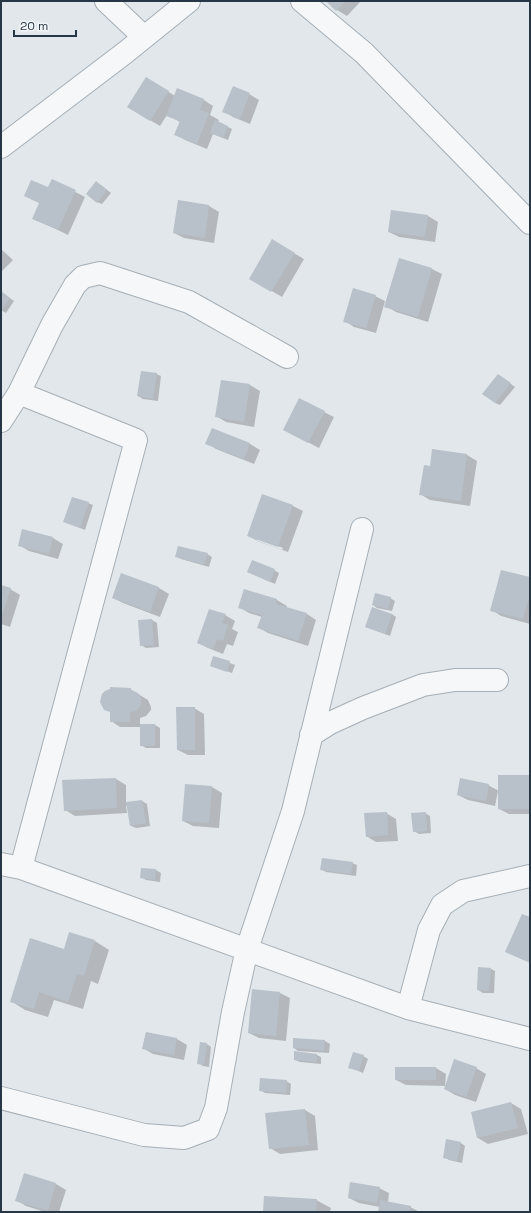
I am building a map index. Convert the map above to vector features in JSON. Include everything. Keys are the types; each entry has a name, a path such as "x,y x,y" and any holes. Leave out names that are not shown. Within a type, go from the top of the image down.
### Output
{"street":[{"path":"106,1 144,37"},
{"path":"1,147 126,52 189,1"},
{"path":"302,1 364,53 530,223"},
{"path":"1,419 18,393 52,325 75,285 83,277 100,273 189,302 287,357"},
{"path":"18,393 136,440 11,866 247,949 408,1008 530,1039"},
{"path":"1,1098 144,1135 184,1138 208,1129 216,1108 233,1012 247,949 293,811 362,529"},
{"path":"311,735 330,723 363,708 423,685 455,680 497,680"},
{"path":"408,1008 429,930 442,906 463,891 530,876"}],"building":[{"path":"326,1 346,1 336,11"},
{"path":"146,77 169,91 150,121 127,107"},
{"path":"233,86 250,93 240,119 222,112"},
{"path":"177,88 204,99 200,110 209,113 197,144 174,135 180,121 166,116"},
{"path":"215,120 228,126 223,138 210,133"},
{"path":"52,179 76,190 58,230 32,219 39,203 24,196 31,180 48,187"},
{"path":"96,181 107,190 97,203 86,194"},
{"path":"178,200 209,205 205,238 173,233"},
{"path":"391,210 428,215 425,237 388,232"},
{"path":"272,239 295,253 271,292 249,279"},
{"path":"399,258 432,268 418,317 384,307"},
{"path":"353,288 376,295 366,328 343,322"},
{"path":"1,291 10,298 1,311"},
{"path":"141,371 157,373 153,399 137,396"},
{"path":"498,374 511,383 495,403 482,394"},
{"path":"221,380 250,384 244,422 215,417"},
{"path":"299,398 325,411 308,443 283,430"},
{"path":"212,428 250,443 244,459 205,444"},
{"path":"432,449 467,454 461,501 419,495 424,465 430,466"},
{"path":"262,494 293,505 278,547 247,536"},
{"path":"72,497 89,502 80,528 63,522"},
{"path":"22,529 53,537 49,554 18,546"},
{"path":"178,546 208,553 204,565 175,557"},
{"path":"252,560 275,569 270,582 247,572"},
{"path":"501,570 530,577 530,594 523,619 490,611"},
{"path":"121,573 159,587 150,612 112,598"},
{"path":"1,585 11,588 1,618"},
{"path":"244,589 277,599 276,604 307,613 298,641 257,628 262,615 238,608"},
{"path":"375,593 391,597 388,609 372,605"},
{"path":"372,607 392,614 385,634 365,627"},
{"path":"209,609 226,614 222,623 228,625 223,641 217,639 213,649 197,643"},
{"path":"152,619 154,645 140,646 138,620"},
{"path":"213,656 230,661 227,672 210,666"},
{"path":"110,687 131,688 131,690 138,693 141,697 141,705 139,708 130,712 130,722 110,722 110,712 104,710 100,702 102,694 110,689"},
{"path":"176,707 195,707 195,750 177,750"},
{"path":"140,724 155,724 155,746 140,746"},
{"path":"498,775 530,775 530,809 498,809"},
{"path":"116,778 117,808 64,811 62,780"},
{"path":"460,778 489,784 486,801 457,795"},
{"path":"185,784 212,786 209,823 182,821"},
{"path":"142,800 146,823 130,826 126,802"},
{"path":"387,812 388,835 366,837 364,813"},
{"path":"426,812 427,831 413,832 411,813"},
{"path":"322,858 353,862 351,874 320,870"},
{"path":"141,868 156,869 155,880 140,878"},
{"path":"522,914 530,917 530,963 505,952"},
{"path":"69,932 95,940 84,976 77,974 68,1002 39,992 34,1009 10,1002 30,938 64,949"},
{"path":"478,967 491,968 489,991 477,990"},
{"path":"252,989 280,992 276,1036 248,1033"},
{"path":"146,1032 177,1038 174,1055 142,1049"},
{"path":"293,1038 325,1040 324,1051 293,1048"},
{"path":"200,1042 207,1043 204,1065 197,1064"},
{"path":"294,1051 317,1054 316,1062 294,1060"},
{"path":"353,1052 364,1055 359,1071 348,1068"},
{"path":"454,1059 477,1067 466,1097 444,1089"},
{"path":"395,1067 436,1067 436,1080 395,1080"},
{"path":"260,1078 287,1080 286,1093 259,1091"},
{"path":"511,1102 518,1128 477,1138 471,1112"},
{"path":"305,1109 309,1145 269,1149 265,1113"},
{"path":"446,1139 461,1142 457,1161 443,1158"},
{"path":"24,1173 56,1183 48,1211 15,1201"},
{"path":"350,1182 380,1187 377,1203 348,1198"},
{"path":"264,1196 317,1199 316,1212 263,1212"},
{"path":"380,1200 411,1206 410,1212 378,1212"}]}
